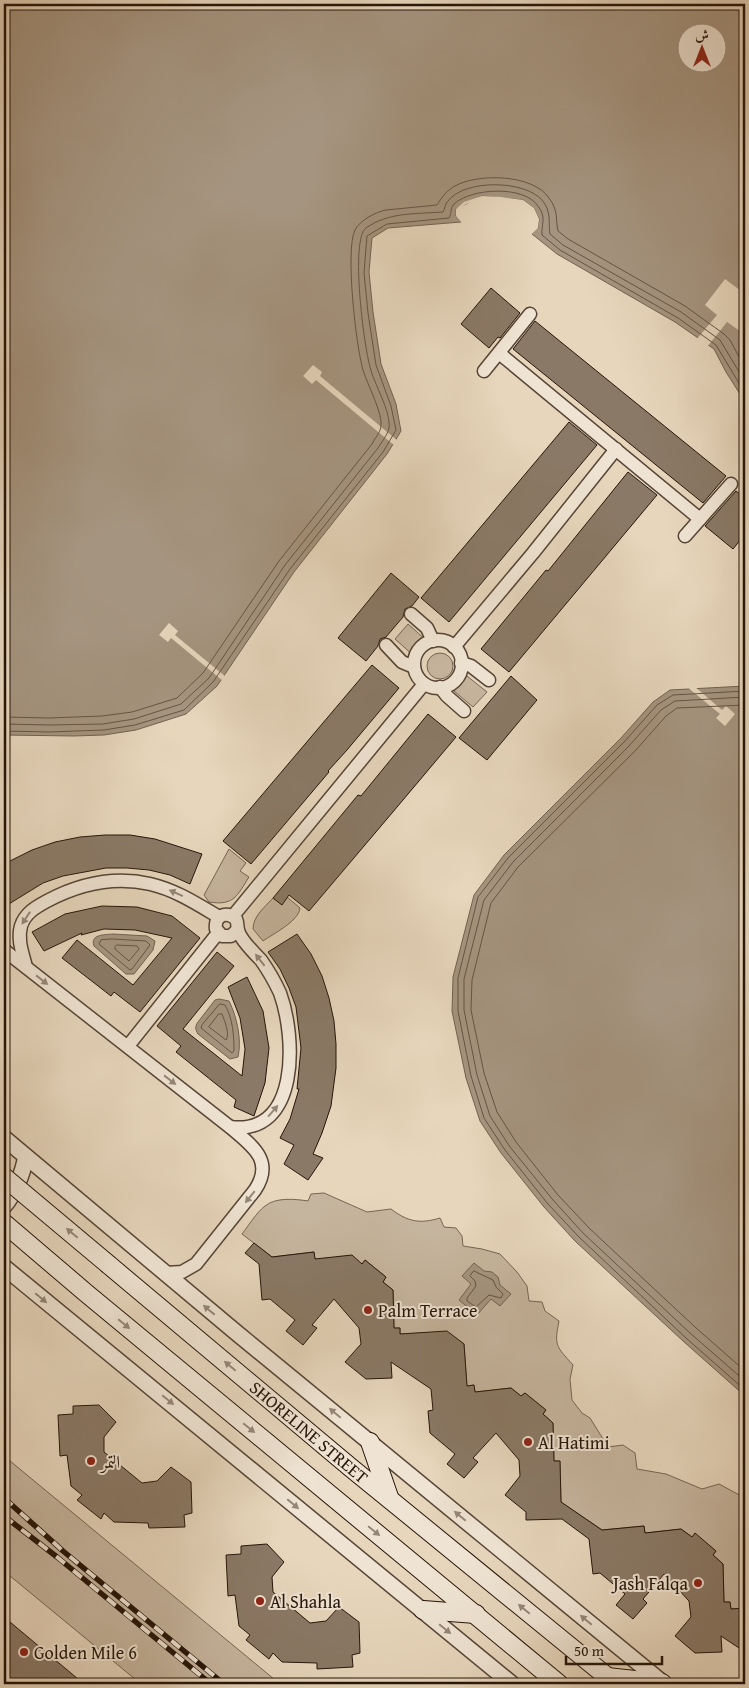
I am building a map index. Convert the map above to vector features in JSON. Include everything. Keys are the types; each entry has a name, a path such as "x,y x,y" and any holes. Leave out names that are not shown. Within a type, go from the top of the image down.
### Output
{"main road":[{"name":"SHORELINE STREET","path":"4,1177 350,1467 611,1681"},
{"name":"SHORELINE STREET","path":"4,1223 559,1684"},
{"path":"370,1442 389,1498"},
{"path":"422,1610 476,1614"},
{"path":"611,1681 663,1683"}],"street":[{"path":"484,371 530,314"},
{"path":"499,353 700,519"},
{"path":"454,647 616,450"},
{"path":"685,536 731,484"},
{"path":"412,614 427,628 433,641"},
{"path":"433,641 448,642 454,647 462,662 456,679 450,684 440,687 424,684 414,667 415,656 419,649 433,641"},
{"path":"386,645 402,662 414,667"},
{"path":"462,662 471,666 489,680"},
{"path":"234,916 424,684"},
{"path":"440,687 464,711"},
{"path":"26,967 19,937 20,927 24,918 39,905 68,890 84,885 117,881 150,884 181,895 219,917"},
{"path":"230,1127 251,1126 264,1121 274,1111 284,1090 290,1057 288,1023 279,991 262,962 247,944 238,929 238,922 234,916 226,914 219,917 215,925 218,933 226,937 231,936 238,929"},
{"path":"128,1046 218,933"},
{"path":"4,950 230,1127 260,1155 263,1170 260,1184 196,1264 182,1272 166,1273"},
{"path":"5,1141 663,1683"},
{"path":"4,1206 15,1190 24,1169 26,1157"},
{"path":"4,1267 512,1684"}],"shaded area":[{"path":"408,624 427,641 414,656 395,639"},
{"path":"440,653 449,657 453,666 449,675 440,679 431,675 427,666 431,657"},
{"path":"467,676 487,692 473,707 454,691"},
{"path":"229,849 246,863 240,871 249,877 234,898 224,902 209,902 204,895"},
{"path":"287,897 300,908 299,913 279,931 263,941 253,929 257,916 273,898 281,904"},
{"path":"324,1193 367,1212 391,1209 403,1217 414,1221 440,1218 444,1227 456,1228 462,1236 463,1246 500,1254 527,1286 529,1301 542,1302 545,1311 559,1321 558,1345 573,1365 570,1379 572,1400 582,1413 590,1418 608,1447 623,1445 635,1453 637,1469 666,1474 702,1489 719,1484 745,1498 745,1608 731,1609 730,1602 724,1602 723,1564 713,1555 716,1551 695,1534 692,1537 681,1529 645,1533 644,1526 602,1530 561,1502 560,1461 554,1461 553,1423 543,1414 546,1410 525,1393 521,1396 511,1388 475,1392 474,1385 467,1386 464,1344 447,1332 400,1334 400,1328 394,1328 393,1290 383,1282 386,1277 365,1260 362,1264 315,1259 314,1252 272,1257 242,1234 259,1212 269,1203 286,1199 308,1201 311,1194"},
{"path":"4,1456 280,1684 141,1684 4,1571"}],"water":[{"path":"4,4 745,4 745,402 714,349 675,322 557,254 532,234 538,228 539,219 534,208 523,200 482,196 456,209 456,216 461,222 388,228 372,238 369,272 381,364 396,404 401,431 387,454 294,572 217,686 186,714 136,730 104,735 4,735"},
{"path":"745,686 745,1396 575,1241 544,1207 501,1153 480,1121 466,1078 452,1011 453,977 474,895 504,855 621,738 653,702 670,690"},
{"path":"113,934 147,936 155,941 153,950 134,974 126,974 94,946 93,942 96,937"},
{"path":"215,1000 229,1001 234,1014 239,1036 238,1057 230,1059 196,1031 198,1022"},
{"path":"474,1263 484,1271 492,1272 498,1277 500,1285 511,1294 500,1306 491,1299 477,1315 459,1300 471,1284 462,1276"}],"pier":[{"path":"482,196 523,200 534,208 539,219 538,228 530,234 536,227 536,219 532,210 522,203 501,199 482,199 466,204 458,210 458,215 463,221 461,222 456,216 456,209 464,202"},
{"path":"725,279 745,294 745,325 740,331 727,322 707,347 696,340 717,315 705,305"},
{"path":"313,365 322,372 320,376 398,441 395,446 316,380 312,384 303,376"},
{"path":"169,623 178,631 175,635 226,677 223,681 171,638 168,642 159,635"},
{"path":"686,686 694,686 722,710 726,706 735,714 725,726 716,718 720,714"}],"building":[{"path":"491,288 520,313 500,338 498,337 489,348 461,324"},
{"path":"535,321 726,476 703,503 513,349"},
{"path":"569,422 597,445 449,622 421,598"},
{"path":"628,472 657,495 509,672 481,649 546,570 548,571"},
{"path":"736,491 745,498 745,534 733,549 705,526"},
{"path":"391,573 419,597 412,606 405,609 403,617 386,637 380,639 378,646 366,661 338,638"},
{"path":"372,665 399,688 251,864 223,841"},
{"path":"511,676 537,700 487,760 459,738"},
{"path":"428,714 456,737 392,813 309,911 289,895 282,905 273,898 358,795 361,796"},
{"path":"105,835 130,835 155,839 202,854 190,884 170,875 149,870 106,868 63,876 43,883 4,907 4,864 32,850 55,842"},
{"path":"102,906 137,907 172,916 200,938 140,1012 114,992 111,996 62,958 77,940 133,985 172,938 135,930 104,929 81,935 82,933 44,951 32,932 65,914"},
{"path":"297,934 311,954 322,976 334,1021 336,1044 336,1068 331,1106 313,1154 323,1158 308,1180 284,1164 294,1145 280,1138 290,1119 299,1089 297,1089 301,1048 296,1007 280,969 268,952"},
{"path":"217,952 234,966 183,1029 242,1076 245,1049 240,1018 228,987 247,977 263,1011 269,1048 265,1083 254,1116 234,1107 236,1100 176,1052 181,1046 157,1026"},
{"path":"254,1243 272,1257 314,1252 315,1259 352,1255 362,1264 365,1260 386,1277 383,1282 393,1290 394,1328 400,1328 400,1334 447,1331 464,1344 467,1386 474,1385 475,1392 511,1388 521,1396 525,1393 546,1410 543,1414 553,1423 554,1461 560,1461 561,1502 602,1530 644,1526 645,1533 681,1529 692,1537 695,1533 716,1551 713,1555 723,1564 724,1602 730,1602 731,1609 745,1608 745,1652 721,1636 722,1652 695,1653 675,1636 691,1617 689,1601 664,1574 643,1599 647,1603 633,1619 616,1605 625,1594 600,1573 593,1574 589,1539 562,1519 526,1520 526,1512 505,1495 520,1476 519,1460 496,1433 473,1458 478,1462 464,1478 447,1464 455,1454 430,1433 428,1411 433,1410 431,1389 391,1362 392,1378 366,1379 345,1362 361,1344 359,1328 334,1299 312,1325 317,1328 303,1345 286,1331 295,1320 270,1299 262,1300 259,1264 245,1253"},
{"name":"التمر","path":"99,1405 116,1422 104,1437 104,1452 142,1483 157,1481 171,1467 191,1482 192,1513 184,1515 185,1527 149,1528 148,1523 114,1522 104,1513 101,1519 77,1500 82,1495 71,1486 67,1455 60,1456 58,1415 73,1414 73,1406"},
{"name":"Al Shahla","path":"267,1544 284,1562 272,1577 273,1592 310,1623 326,1621 339,1607 359,1622 360,1653 352,1655 353,1667 317,1669 317,1663 282,1662 273,1653 269,1659 246,1640 250,1635 239,1626 235,1595 228,1596 226,1555 241,1554 241,1546"},
{"name":"Golden Mile 6","path":"4,1617 84,1684 4,1684"}],"railway":[{"path":"4,1498 63,1551 224,1684"},
{"path":"4,1516 57,1557 211,1684"}],"place":[{"name":"Palm Terrace","path":"368,1310"},
{"name":"Al Hatimi","path":"528,1442"},
{"name":"التمر","path":"91,1461"},
{"name":"Jash Falqa","path":"698,1583"},
{"name":"Al Shahla","path":"260,1601"},
{"name":"Golden Mile 6","path":"24,1652"}]}
